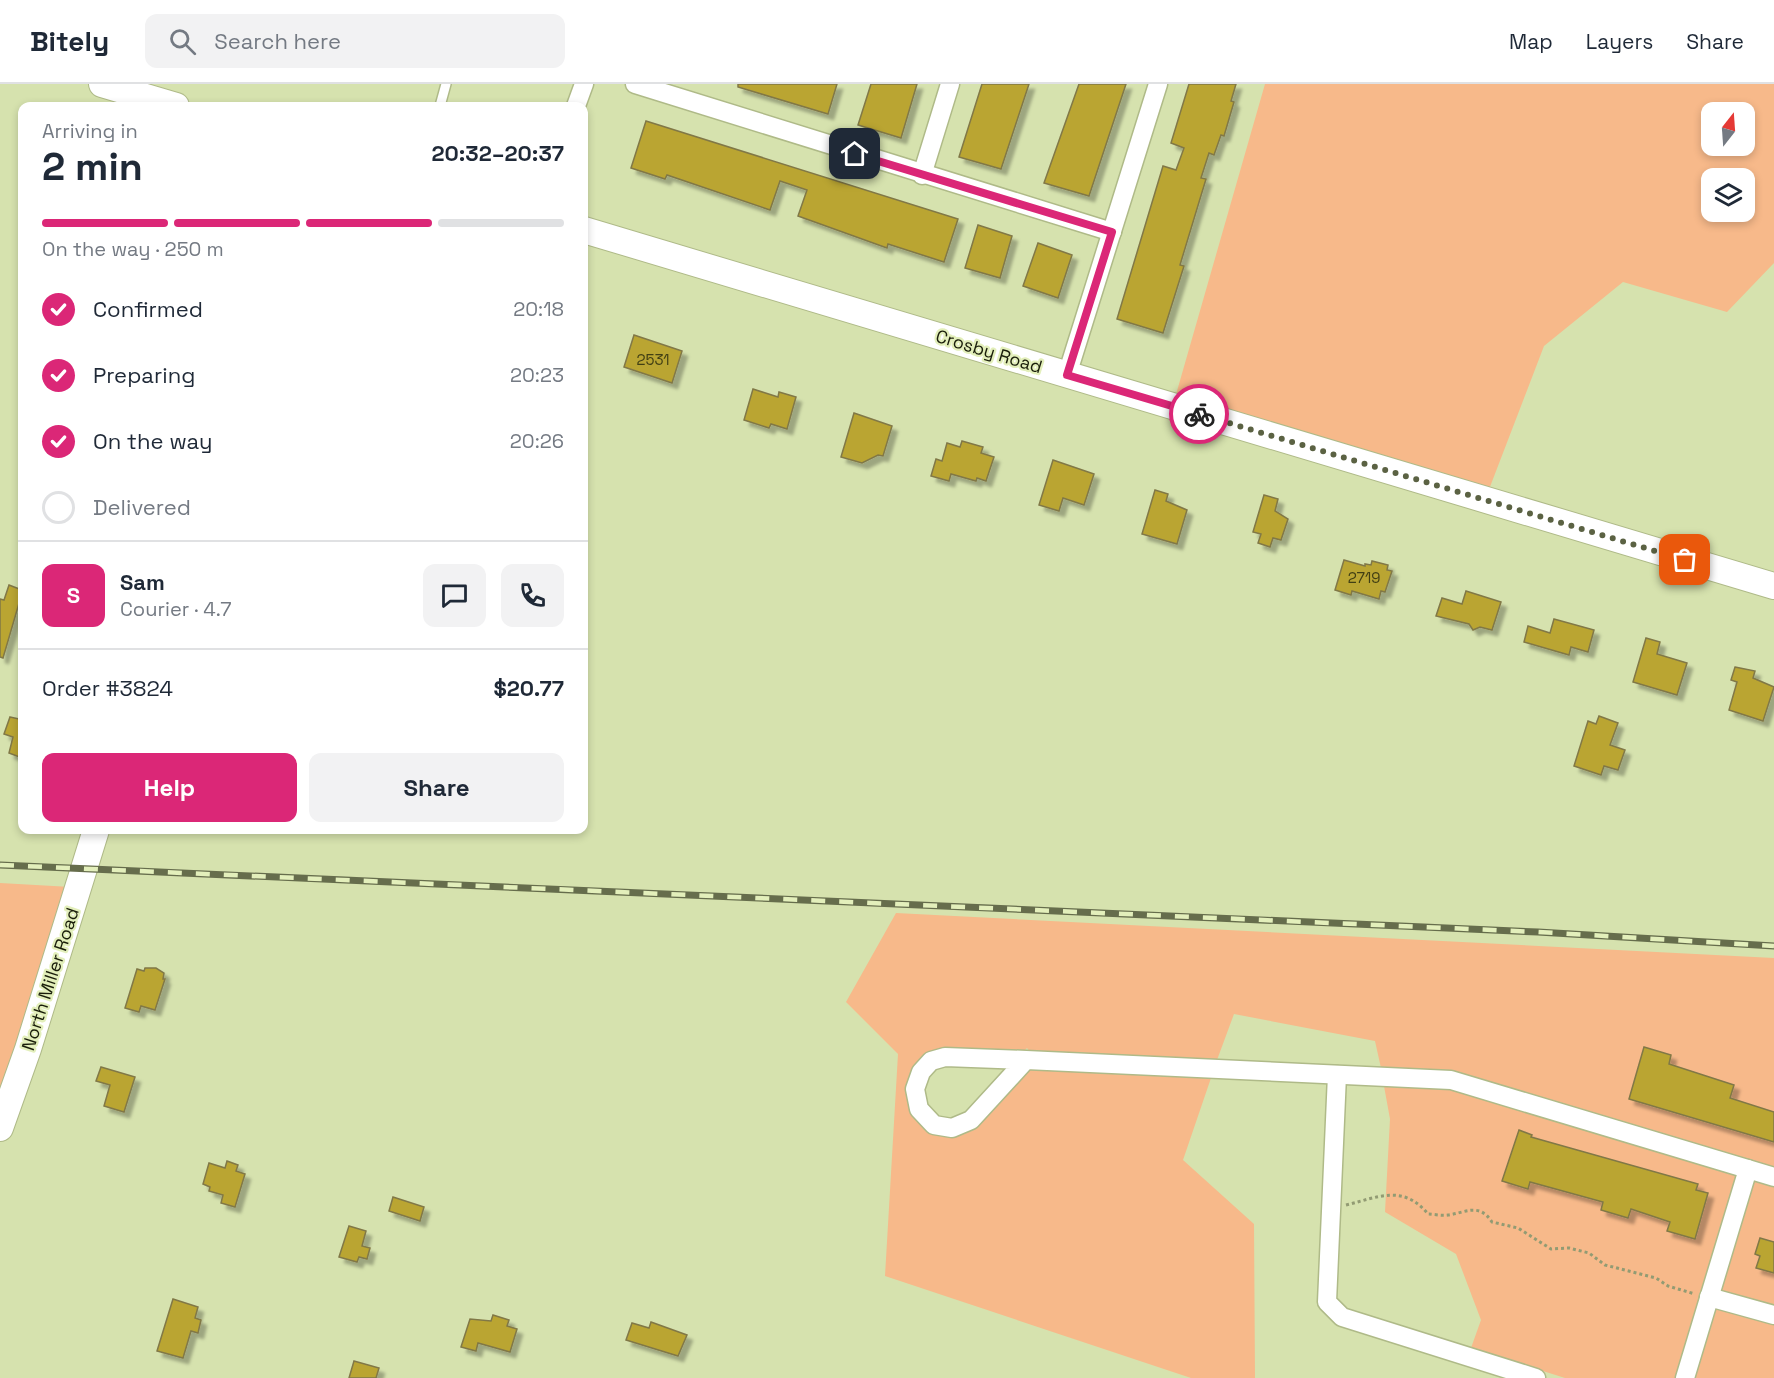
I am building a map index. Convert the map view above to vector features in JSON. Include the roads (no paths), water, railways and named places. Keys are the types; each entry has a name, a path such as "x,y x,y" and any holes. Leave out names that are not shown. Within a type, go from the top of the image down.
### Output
{"street":[{"path":"102,84 163,102"},
{"path":"577,102 584,84"},
{"path":"635,84 922,175 1112,232"},
{"path":"922,175 950,84"},
{"path":"1067,375 1158,84"},
{"name":"Crosby Road","path":"588,231 1774,586"},
{"name":"North Miller Road","path":"0,1128 31,1039 95,834"},
{"path":"1026,1060 971,1120 952,1128 934,1125 920,1109 915,1089 921,1072 931,1061 959,1057 1026,1060 1337,1075 1466,1083 1774,1177"},
{"path":"1337,1075 1327,1302 1333,1311 1342,1317 1536,1378"},
{"path":"1685,1378 1748,1169"},
{"path":"1709,1297 1774,1315"}],"lane":[{"path":"441,102 446,84"}],"railway":[{"path":"0,865 1538,932 1774,946"}]}
